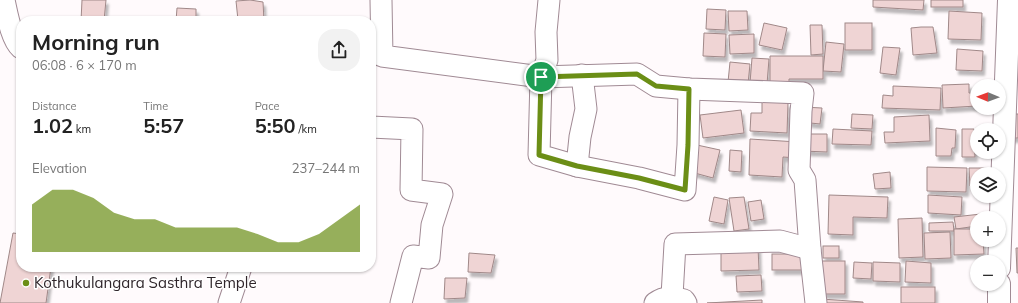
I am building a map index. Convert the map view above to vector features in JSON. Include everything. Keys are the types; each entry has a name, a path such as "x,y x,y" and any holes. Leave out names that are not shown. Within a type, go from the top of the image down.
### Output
{"street":[{"path":"4,0 9,23 16,40"},
{"path":"380,0 382,56 541,77 637,74 656,86 689,89 803,93 799,170 805,180 816,303"},
{"path":"549,0 546,32 547,60 541,77 539,155 577,166 639,178 685,190 688,145 689,89"},
{"path":"999,255 1009,0"},
{"path":"577,166 580,137 586,109 582,75"},
{"path":"376,127 412,129 411,190 442,194 432,225 429,258 413,256 401,303"},
{"path":"671,301 676,244 780,241 810,248"},
{"path":"229,303 240,272"},
{"path":"999,291 999,303"}],"building":[{"path":"82,0 106,0 104,16 81,16"},
{"path":"250,0 263,2 264,16 238,16 236,1"},
{"path":"873,0 924,0 923,10 873,7"},
{"path":"931,0 963,0 963,7 931,7"},
{"path":"177,8 196,9 196,16 176,16"},
{"path":"707,9 726,10 725,30 706,29"},
{"path":"728,11 747,11 748,30 729,31"},
{"path":"949,11 982,13 981,40 948,39"},
{"path":"764,23 787,28 782,50 759,45"},
{"path":"845,23 872,23 872,50 845,50"},
{"path":"810,25 822,25 823,54 811,55"},
{"path":"933,27 937,53 913,55 911,28"},
{"path":"704,33 726,34 725,57 703,56"},
{"path":"754,34 754,53 730,54 729,35"},
{"path":"826,42 844,44 841,72 823,71"},
{"path":"883,47 900,48 896,75 880,73"},
{"path":"957,49 983,51 982,71 956,70"},
{"path":"770,56 823,56 823,79 789,79 789,87 770,87"},
{"path":"752,58 769,59 767,84 750,83"},
{"path":"730,62 750,64 748,84 728,82"},
{"path":"969,84 970,106 943,108 942,85"},
{"path":"893,86 941,88 940,110 882,108 883,95 893,96"},
{"path":"762,101 788,103 787,133 750,131 751,113 762,113"},
{"path":"803,107 822,108 820,124 801,122"},
{"path":"741,110 744,133 703,138 700,115"},
{"path":"852,114 873,115 872,129 851,128"},
{"path":"1011,114 1018,114 1018,138 1011,138"},
{"path":"929,115 930,141 885,143 884,132 894,132 894,117"},
{"path":"936,128 956,130 955,148 952,148 951,156 936,156"},
{"path":"833,129 872,131 871,145 832,144"},
{"path":"962,129 970,129 970,157 962,157"},
{"path":"803,134 827,134 827,152 802,151"},
{"path":"750,139 798,142 797,158 783,157 782,177 749,175"},
{"path":"697,145 720,150 713,178 691,172"},
{"path":"730,150 742,151 741,172 729,171"},
{"path":"927,167 967,168 966,192 927,191"},
{"path":"890,172 891,188 875,189 873,174"},
{"path":"829,195 888,197 887,218 853,217 853,235 828,234"},
{"path":"928,195 962,197 961,215 928,213"},
{"path":"714,197 728,200 724,224 709,221"},
{"path":"744,197 749,229 734,231 729,198"},
{"path":"761,200 764,219 751,221 748,202"},
{"path":"970,215 970,227 956,229 954,217"},
{"path":"922,218 923,257 899,258 898,219"},
{"path":"953,222 954,231 929,231 929,223"},
{"path":"954,229 970,229 970,247 984,247 984,254 954,255"},
{"path":"950,232 951,258 925,259 924,233"},
{"name":"Kothukulangara Sasthra Temple","path":"13,233 16,233 16,272 50,272 46,303 0,303"},
{"path":"823,246 839,246 839,258 823,258"},
{"path":"721,247 758,247 759,270 721,271"},
{"path":"1016,248 1018,248 1018,273 1017,273"},
{"path":"469,253 495,255 491,273 468,272"},
{"path":"772,254 802,254 802,270 772,270"},
{"path":"820,261 845,261 845,294 820,294"},
{"path":"906,261 931,263 931,283 905,282"},
{"path":"854,262 872,263 871,279 853,278"},
{"path":"873,262 900,263 900,282 873,281"},
{"path":"761,275 762,291 737,292 736,276"},
{"path":"445,278 467,278 465,298 444,299"},
{"path":"901,287 935,287 935,303 901,303"},
{"path":"822,299 863,302 863,303 822,303"},
{"path":"762,300 762,303 707,303"}],"place":[{"name":"Kothukulangara Sasthra Temple","path":"26,283"}],"route":[{"path":"637,74 656,86 689,89 688,145 685,190 639,178 577,166 539,155 541,77 637,74"}]}
